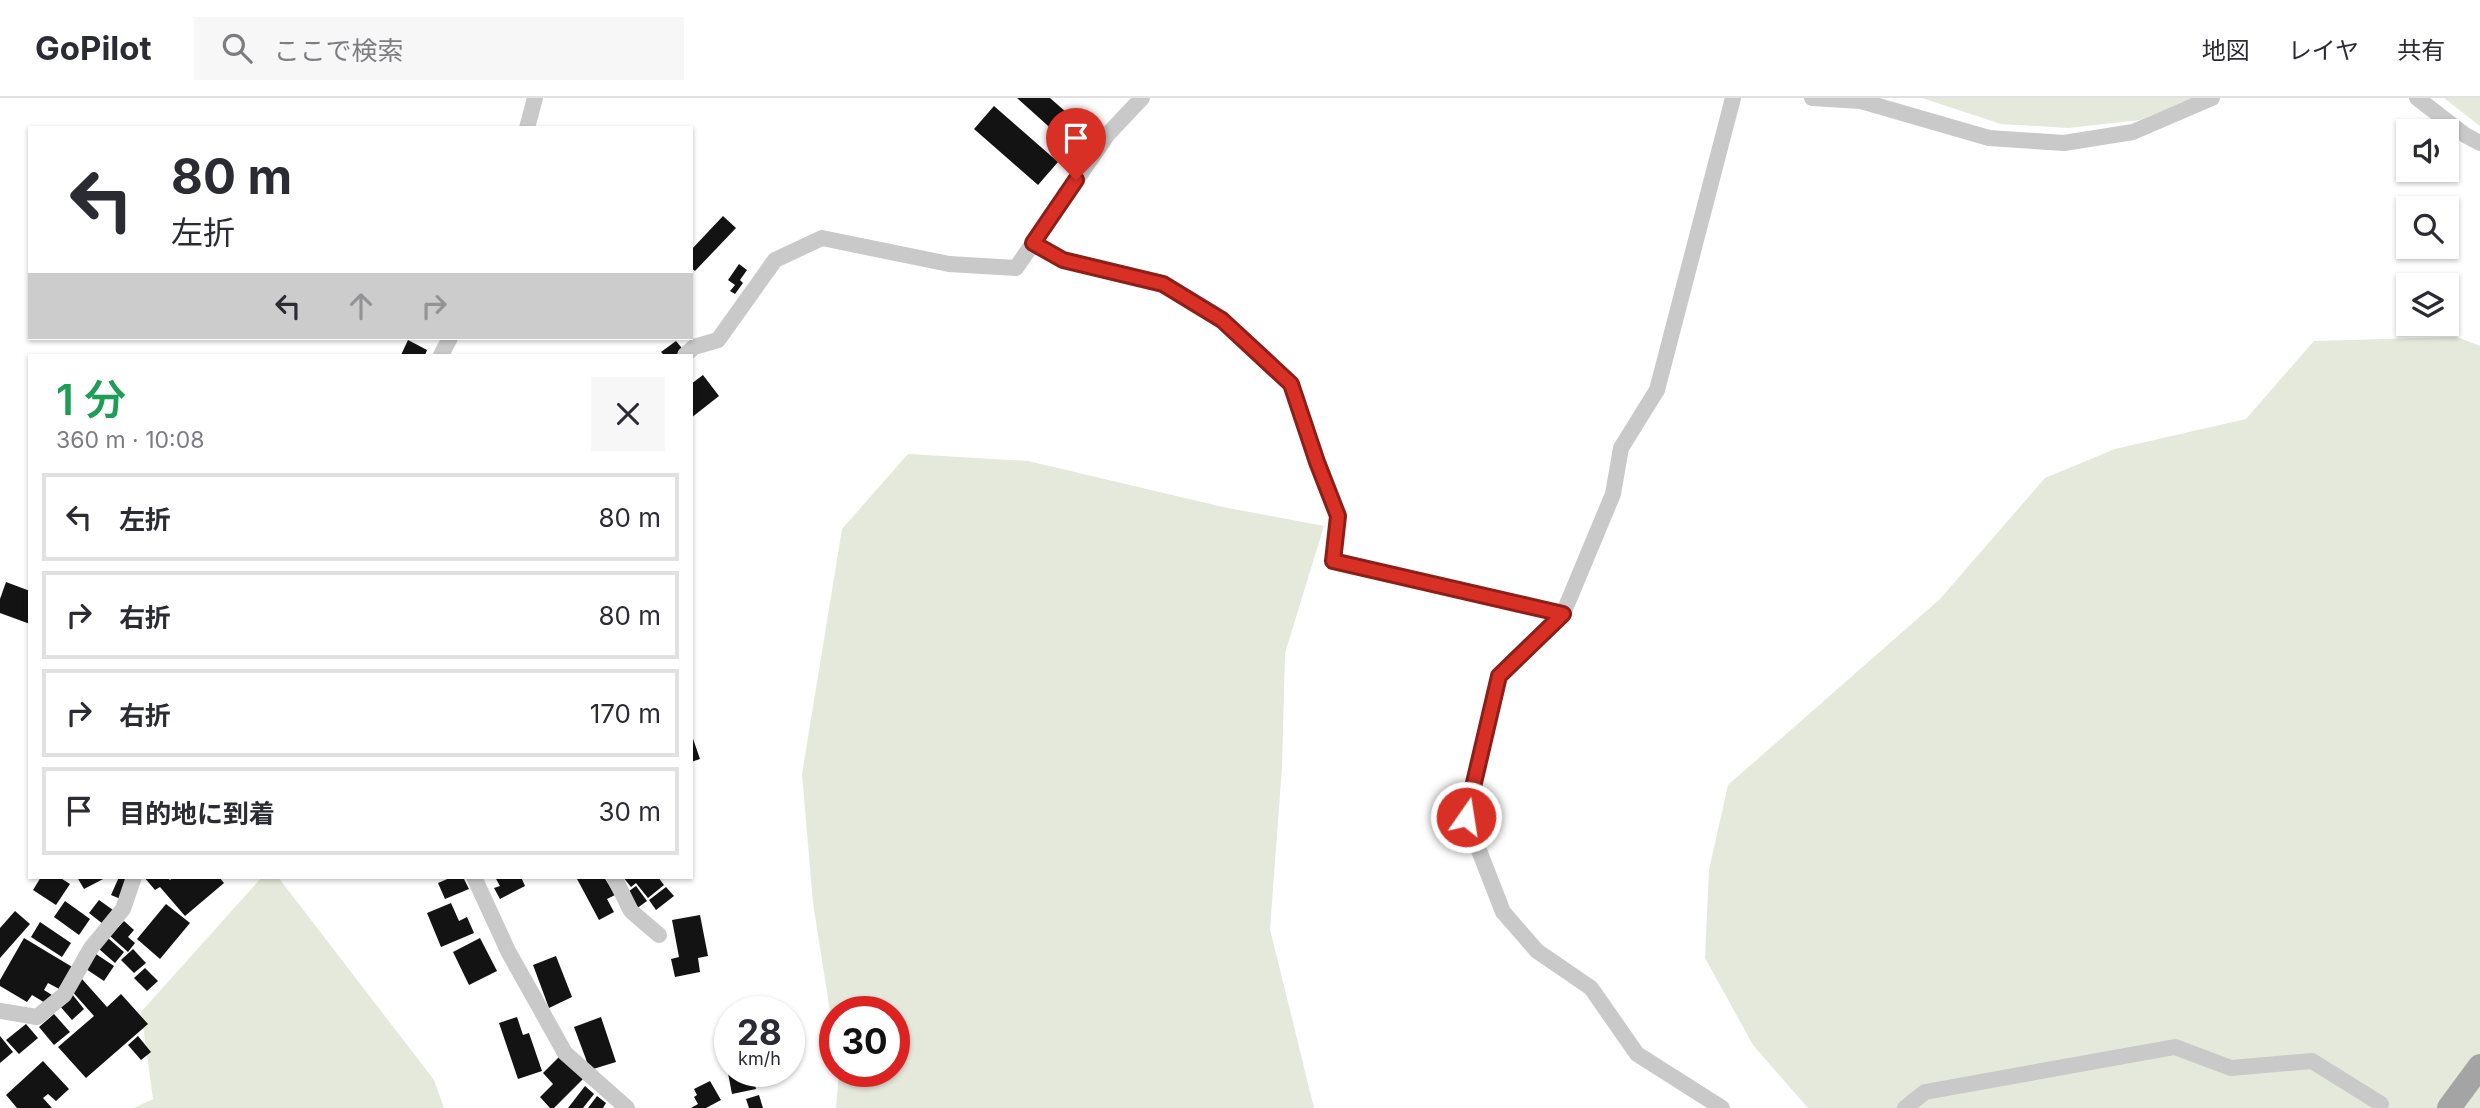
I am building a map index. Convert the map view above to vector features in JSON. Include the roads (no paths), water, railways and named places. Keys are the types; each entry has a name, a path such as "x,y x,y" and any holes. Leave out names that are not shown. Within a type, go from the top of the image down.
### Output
{"main road":[{"path":"2449,1108 2480,1066"}],"street":[{"path":"528,126 535,98"},
{"path":"687,347 718,340 775,260 822,238 949,264 1016,268 1108,134 1142,98"},
{"path":"1721,1108 1637,1054 1591,988 1537,951 1503,912 1466,817 1499,676 1563,614 1613,494 1621,448 1657,390 1733,98"},
{"path":"1812,98 1861,101 1989,138 2064,143 2133,132 2212,98"},
{"path":"2417,98 2480,144"},
{"path":"1033,243 1063,260 1163,284 1222,320 1291,384 1338,516 1333,561 1563,614"},
{"path":"0,1011 37,1017 64,995 91,948 123,909 133,879"},
{"path":"475,879 508,951 565,1053 627,1108"},
{"path":"615,879 631,911 659,935"},
{"path":"1905,1108 1924,1092 2175,1046 2231,1068 2312,1061 2381,1104"}]}
